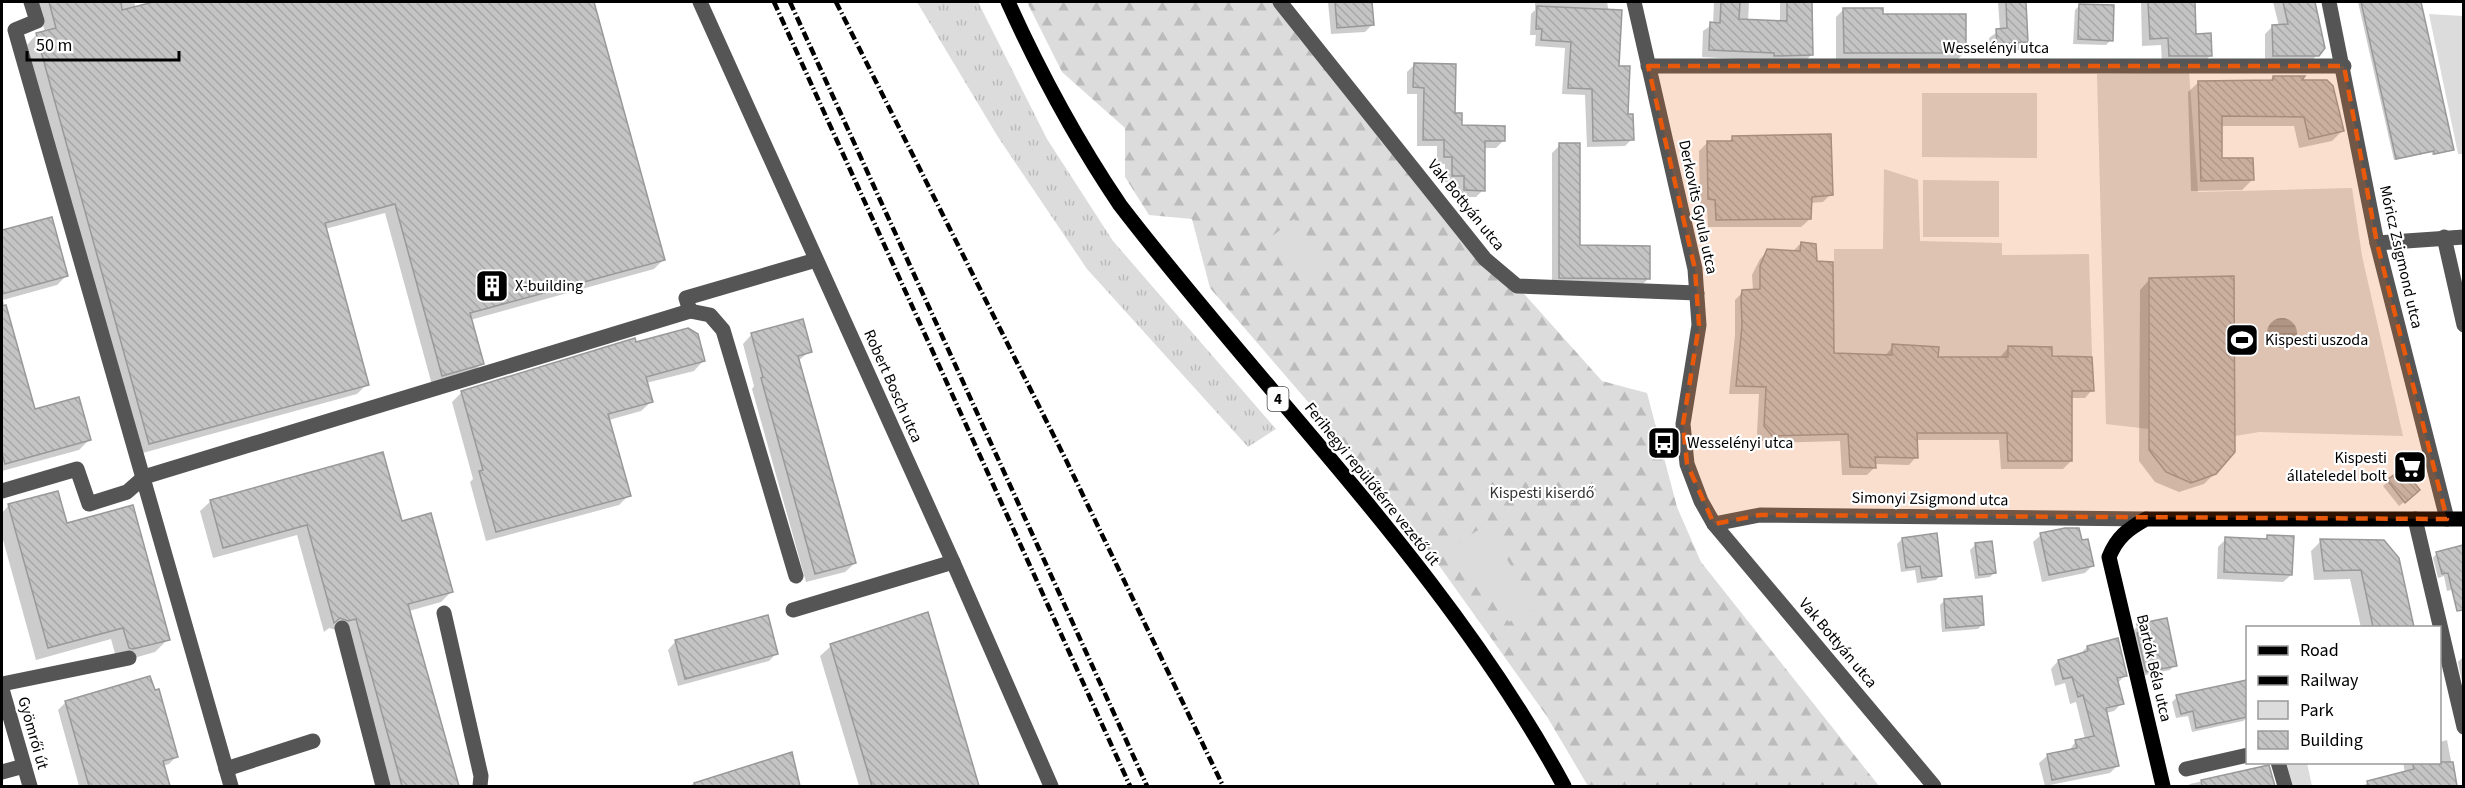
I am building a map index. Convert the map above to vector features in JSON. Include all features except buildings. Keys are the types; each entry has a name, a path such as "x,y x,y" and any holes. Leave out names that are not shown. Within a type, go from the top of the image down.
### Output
{"main road":[{"name":"Ferihegyi repülőtérre vezető út","path":"1008,2 1065,119 1120,205 1404,548 1480,651 1522,715 1564,786"},
{"name":"Simonyi Zsigmond utca","path":"2146,519 2463,519"},
{"name":"Bartók Béla utca","path":"2146,519 2125,531 2114,545 2109,557 2163,786"}],"street":[{"path":"31,2 37,21 15,30 231,786"},
{"name":"Robert Bosch utca","path":"700,2 953,562 1051,786"},
{"name":"Vak Bottyán utca","path":"1280,2 1485,259 1517,286 1697,293"},
{"name":"Derkovits Gyula utca","path":"1634,2 1695,270 1699,325 1683,424 1687,464 1701,501 1714,524"},
{"name":"Móricz Zsigmond utca","path":"2329,2 2344,66 2377,243 2447,519"},
{"name":"Wesselényi utca","path":"1648,66 2344,66"},
{"path":"2444,237 2463,325"},
{"path":"2377,243 2463,237"},
{"path":"690,311 686,298 816,260"},
{"path":"2,491 77,469 89,504 127,492 144,477 690,311 710,315 723,330 796,576"},
{"name":"Simonyi Zsigmond utca","path":"1714,524 1760,515 2146,519"},
{"path":"2415,519 2440,626"},
{"name":"Vak Bottyán utca","path":"1714,524 1934,786"},
{"path":"793,610 953,562"},
{"path":"444,613 481,776 480,786"},
{"path":"342,628 383,786"},
{"path":"2441,632 2463,727"},
{"path":"2,684 129,658"},
{"name":"Gyömrői út","path":"2,689 30,786"},
{"path":"226,769 313,741"},
{"path":"2186,769 2246,755"},
{"path":"2279,764 2285,786"},
{"path":"2,772 24,766"}],"highlighted area":[{"path":"1648,66 2344,66 2377,243 2447,519 1760,515 1714,524 1687,464 1683,424 1699,325 1695,269"}],"green space":[{"path":"917,2 978,2 1047,139 1113,241 1276,429 1248,447 1087,269 998,137"},
{"name":"Kispesti kiserdő","path":"1027,2 1275,2 1517,286 1602,381 1647,393 1677,507 1701,562 1879,786 1588,786 1546,715 1390,497 1210,288 1192,219 1149,215 1125,177 1125,128 1062,72"},
{"path":"2429,14 2463,16 2463,154 2458,154"},
{"name":"Kispesti uszoda","path":"2189,72 2198,192 2352,188 2362,256 2403,436 2259,432 2235,436 2235,452 2216,474 2191,483 2166,472 2149,450 2149,429 2106,424 2097,74"},
{"path":"1922,93 2037,93 2037,158 1922,157"},
{"path":"1884,169 1918,180 1920,241 2002,243 2002,255 2089,254 2092,357 2052,356 2052,347 2008,346 2008,357 1938,357 1892,345 1892,355 1834,363 1834,249 1883,249"},
{"path":"1923,180 1999,181 1999,237 1923,237"},
{"path":"1294,219 1331,267 1308,286 1270,238"},
{"path":"1486,525 1536,607 1509,622 1452,547"},
{"path":"2285,764 2307,764 2312,786 2291,786"}],"shaded area":[{"path":"2282,318 2293,322 2297,333 2293,344 2282,348 2271,344 2267,333 2271,322"}],"railway":[{"path":"774,2 1130,786"},
{"path":"790,2 1147,786"},
{"path":"836,2 1067,462 1223,786"}],"place":[{"name":"X-building","path":"492,286"},
{"name":"Kispesti uszoda","path":"2242,340"},
{"name":"Wesselényi utca","path":"1664,443"},
{"name":"Kispesti állateledel bolt","path":"2410,467"}]}
